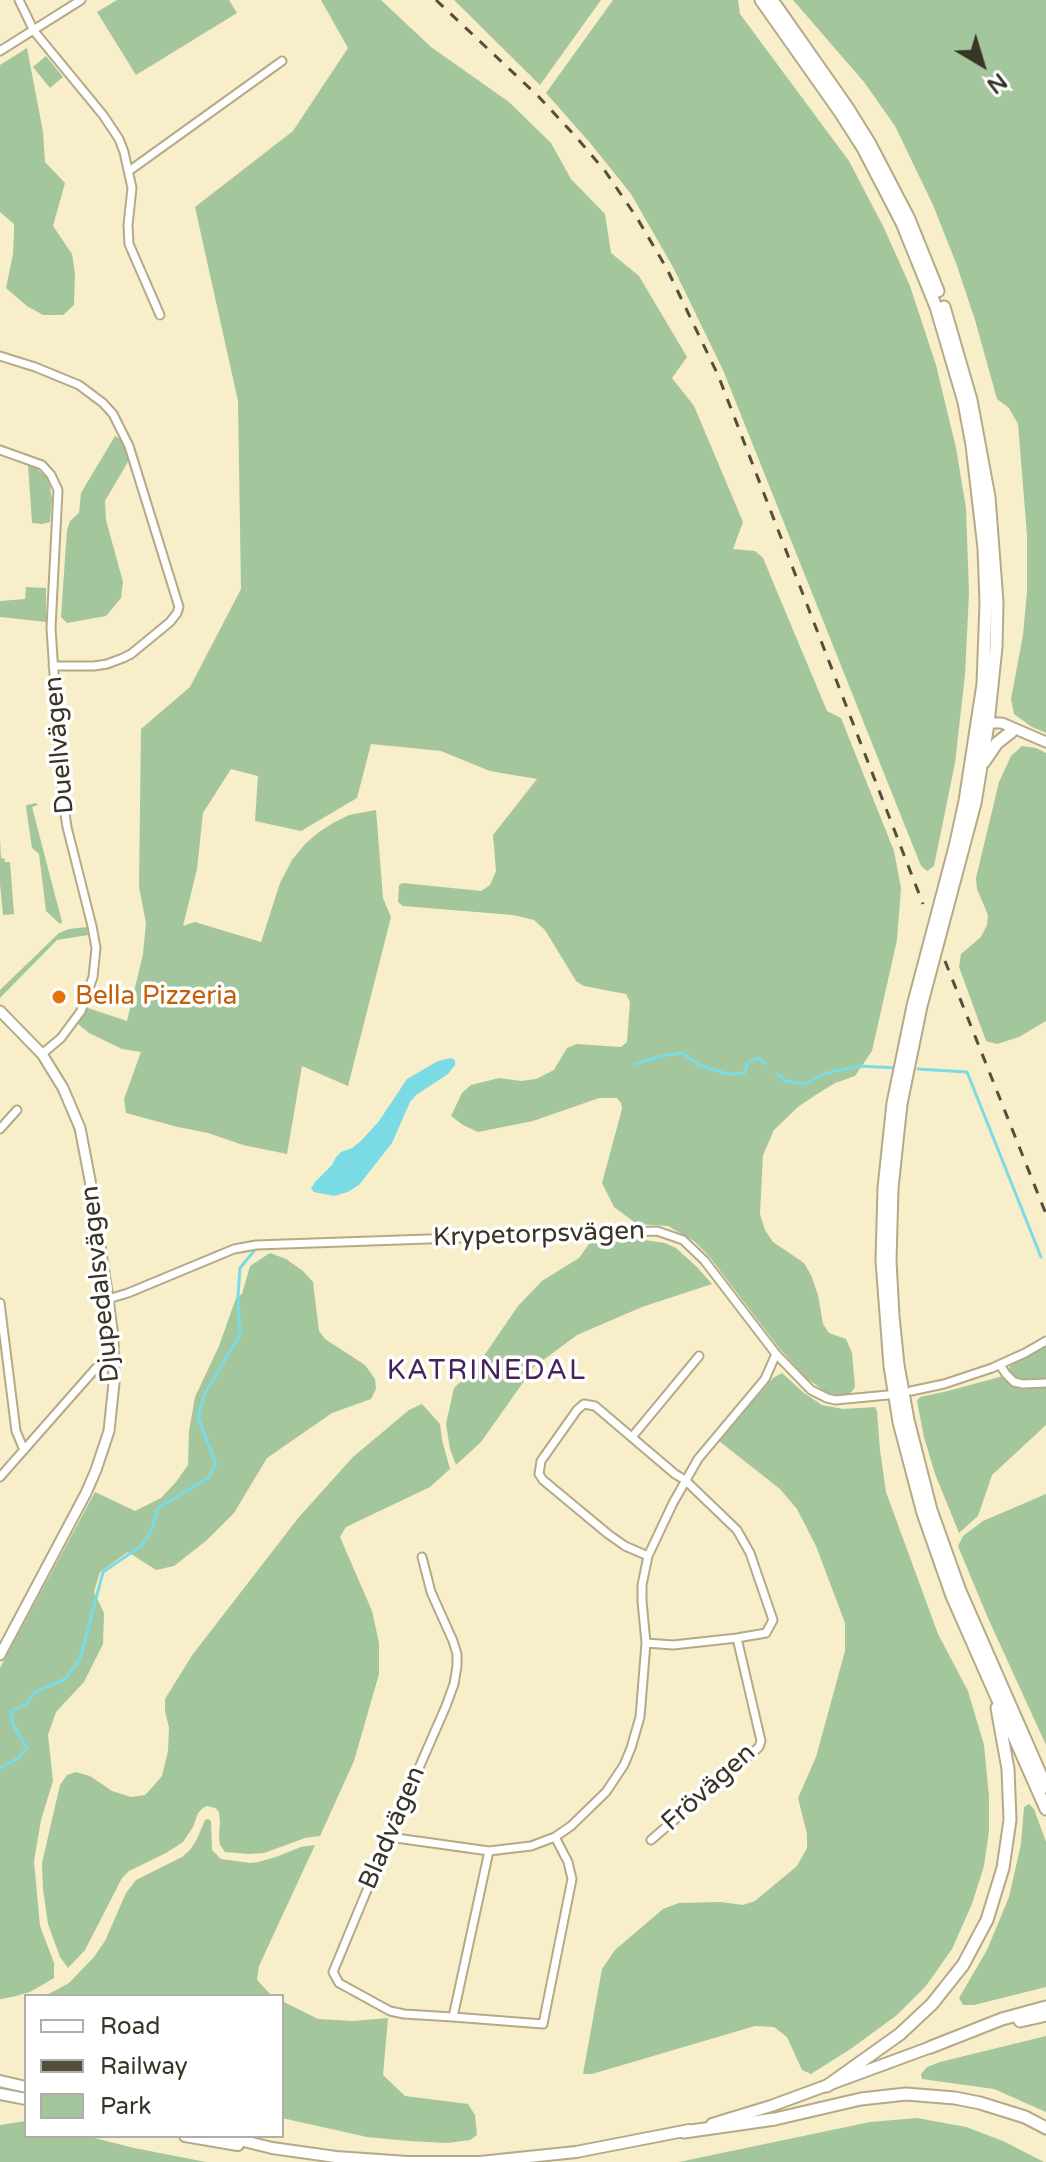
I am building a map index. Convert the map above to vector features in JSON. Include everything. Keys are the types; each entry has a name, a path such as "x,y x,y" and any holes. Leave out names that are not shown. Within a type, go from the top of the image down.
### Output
{"highway":[{"path":"761,0 840,112 884,186 936,307 964,402 972,445 984,548 986,603 981,766 971,820 918,1021 901,1104 892,1188 890,1261 893,1316 908,1420 934,1522 960,1591 1046,1787"},
{"path":"772,0 847,107 909,219 959,353 989,497 997,602 996,647 983,723 955,847 899,1068 887,1143 882,1261 890,1366 899,1422 923,1513 952,1596 1046,1809"},
{"path":"981,766 997,743 1014,731"},
{"path":"827,2086 891,2042 932,2004 963,1965 987,1920 1003,1868 1010,1820 1008,1769 992,1684"},
{"path":"931,2047 1002,2019 1046,2007"},
{"path":"931,2047 1046,2015"},
{"path":"684,2132 775,2119 861,2099 906,2094 980,2103 1025,2117 1046,2128"}],"main road":[{"path":"232,2138 314,2155 375,2160 480,2162 576,2152 684,2132 758,2110 931,2047"},
{"path":"0,2081 24,2087"},
{"path":"0,2094 24,2099"},
{"path":"196,2138 272,2148"}],"street":[{"path":"19,0 34,31 112,127 124,152 132,188 129,244 160,315"},
{"path":"0,51 81,0"},
{"path":"129,171 282,61"},
{"path":"0,356 79,385 113,414 129,446 179,607 170,622 131,654 94,666 53,666"},
{"name":"Duellvägen","path":"0,450 42,465 58,490 51,628 63,804 96,948 93,977 81,1011 61,1038 42,1054"},
{"path":"983,723 1002,723 1014,731 1046,742"},
{"name":"Djupedalsvägen","path":"0,1011 42,1054 63,1088 80,1128 108,1299 114,1383 112,1415 103,1452 86,1493 0,1655"},
{"path":"0,1129 17,1110"},
{"name":"Krypetorpsvägen","path":"108,1299 234,1249 256,1245 657,1231 683,1240 704,1260 776,1354 818,1394 843,1401 888,1395"},
{"path":"0,1303 16,1431 24,1450"},
{"path":"911,1391 944,1384 1000,1365 1046,1341"},
{"path":"389,1837 489,1851 531,1846 555,1837 597,1803 624,1765 640,1717 646,1643 642,1585 648,1556 685,1480 711,1442 765,1379 776,1354"},
{"path":"632,1437 699,1356"},
{"path":"1000,1365 1014,1382 1046,1383"},
{"path":"0,1477 96,1368"},
{"path":"646,1643 673,1645 766,1633 773,1620 744,1540 726,1518 595,1406 584,1404 541,1461 539,1470 543,1480 608,1534 648,1556"},
{"name":"Bladvägen","path":"422,1557 431,1592 453,1641 457,1666 446,1706 334,1967 334,1976 339,1983 390,2011 453,2017"},
{"name":"Frövägen","path":"651,1840 759,1747 761,1741 737,1638"},
{"path":"489,1851 453,2017 543,2024 572,1879 568,1862 555,1837"}],"green space":[{"path":"117,0 229,0 237,13 136,75 97,12"},
{"path":"321,0 381,0 431,47 509,102 551,143 571,179 605,214 611,253 639,276 687,357 672,378 694,406 743,522 733,549 755,551 763,558 827,711 841,718 894,851 901,888 897,940 872,1051 855,1076 835,1083 798,1107 774,1130 763,1155 760,1214 765,1230 773,1242 804,1263 818,1295 823,1324 829,1333 846,1339 852,1353 855,1387 850,1394 835,1396 827,1393 805,1377 694,1241 668,1226 637,1224 614,1207 602,1183 622,1109 617,1098 599,1098 533,1121 478,1132 451,1116 462,1093 471,1085 499,1078 521,1081 536,1079 554,1070 567,1048 577,1044 621,1047 627,1042 630,1002 626,994 584,986 576,981 545,930 534,920 513,915 403,906 398,902 399,885 403,883 481,891 490,885 496,871 493,835 537,779 490,771 441,751 371,744 357,798 301,831 255,821 258,776 231,769 203,813 197,869 183,926 195,922 261,942 280,883 292,860 306,843 349,815 376,810 383,898 391,917 348,1086 302,1066 287,1154 126,1113 124,1099 141,1052 122,1049 78,1024 82,1006 127,1021 143,954 146,923 139,887 141,729 190,687 241,589 238,401 195,207 293,131 348,48"},
{"path":"454,0 601,0 540,85"},
{"path":"613,0 738,0 740,14 849,161 910,286 936,365 956,448 966,508 969,593 965,675 955,763 934,866 927,871 921,866 723,370 673,267 631,194 546,93"},
{"path":"793,0 1046,0 1046,733 1014,714 1011,699 1023,635 1027,592 1027,535 1018,424 1009,408 997,399 956,263 933,205 895,126 864,82"},
{"path":"27,48 43,132 45,162 65,183 53,226 72,254 75,273 74,305 63,315 43,315 6,288 13,254 14,224 0,212 0,65"},
{"path":"46,56 63,77 50,88 33,67"},
{"path":"115,436 122,440 129,460 105,501 106,520 123,582 121,598 106,616 67,623 61,617 67,530 70,521 79,513 81,493"},
{"path":"28,465 46,477 50,486 50,522 32,523"},
{"path":"26,587 46,588 46,622 0,617 0,601 25,599"},
{"path":"1022,746 1046,753 1046,1021 1019,1037 997,1044 986,1041 959,967 961,954 981,937 987,925 988,915 977,889 976,878 999,782 1011,756"},
{"path":"38,805 32,807 62,922 60,924 46,911 39,854 32,848 26,807"},
{"path":"0,839 1,858 10,862 14,914 3,915"},
{"path":"87,927 88,935 57,940 0,998 0,990 59,933"},
{"path":"637,1239 676,1248 712,1284 642,1307 577,1335 534,1367 481,1442 456,1465 446,1424 454,1388 477,1366 518,1306 542,1281 579,1258 591,1241"},
{"path":"270,1253 286,1259 313,1282 319,1331 325,1339 365,1365 375,1379 376,1389 371,1399 332,1413 267,1458 234,1513 174,1566 156,1570 128,1552 100,1572 94,1592 104,1613 103,1644 84,1682 56,1712 48,1735 53,1781 41,1820 34,1861 40,1926 54,1963 54,1978 30,1992 0,1999 0,1668 95,1492 135,1511 161,1498 188,1465 189,1431 195,1397 219,1346 236,1298 242,1294 250,1266"},
{"path":"1046,1347 1046,1381 1022,1382 1015,1380 1008,1372 1010,1366"},
{"path":"782,1373 822,1405 843,1409 875,1407 877,1411 886,1492 938,1634 968,1691 984,1745 989,1831 984,1866 972,1904 952,1949 926,1986 897,2015 811,2074 802,2070 787,2037 774,2027 755,2026 592,2074 583,2074 602,1969 615,1950 663,1909 679,1903 743,1905 755,1901 797,1866 807,1848 807,1834 798,1798 816,1757 845,1651 845,1623 816,1546 797,1509 780,1489 719,1441 773,1378"},
{"path":"1003,1376 1021,1388 1046,1386 1046,1425 992,1475 978,1516 959,1533 935,1474 917,1401 920,1397"},
{"path":"422,1404 440,1424 450,1469 430,1487 346,1527 340,1537 372,1611 379,1643 379,1674 354,1761 320,1836 305,1838 264,1853 225,1852 220,1845 219,1812 207,1806 203,1808 183,1842 129,1871 122,1878 85,1950 68,1968 60,1957 48,1924 43,1889 42,1863 60,1785 67,1775 76,1772 90,1776 112,1791 131,1797 145,1795 149,1791 162,1776 168,1751 165,1699 193,1654 299,1517 353,1457 409,1410"},
{"path":"1046,1494 1046,1745 958,1546 963,1536 983,1521"},
{"path":"1029,1804 1034,1809 1046,1842 1046,1987 963,2005 959,1998 987,1950 1009,1897 1021,1844 1024,1807"},
{"path":"205,1820 211,1821 212,1850 221,1859 258,1862 315,1845 259,1966 257,1980 270,1994 49,1994 69,1983 94,1957 105,1941 126,1893 136,1880 182,1857 197,1839"},
{"path":"284,2002 318,2019 353,2021 388,2018 383,2075 405,2096 468,2104 475,2115 477,2135 470,2140 447,2143 367,2137 284,2118"},
{"path":"1046,2036 1046,2112 994,2089 922,2079 921,2074 927,2067 940,2062"},
{"path":"917,2118 966,2127 1044,2162 679,2162 870,2122"},
{"path":"24,2121 24,2138 95,2138 206,2162 0,2162 0,2125"}],"water":[{"path":"455,1060 455,1065 448,1074 410,1102 392,1143 359,1185 334,1196 311,1189 341,1152 361,1141 379,1121 407,1079 438,1061"}],"waterway":[{"path":"634,1064 682,1053 699,1065 728,1074 745,1073 747,1063 758,1058 766,1064"},
{"path":"777,1074 786,1081 805,1084 827,1073 859,1066 897,1068"},
{"path":"918,1069 967,1072 1041,1257"},
{"path":"0,1768 18,1758 27,1748 13,1725 11,1711 26,1704 35,1692 65,1679 80,1659 103,1572 141,1546 151,1531 158,1508 208,1478 216,1464 198,1417 204,1395 240,1335 240,1268 254,1251"}],"railway":[{"path":"436,0 539,97 577,138 605,171 667,269 718,375 923,904"},
{"path":"945,961 1046,1214"}],"place":[{"name":"Bella Pizzeria","path":"59,997"}],"district":[{"name":"KATRINEDAL","path":"487,1372"}]}
